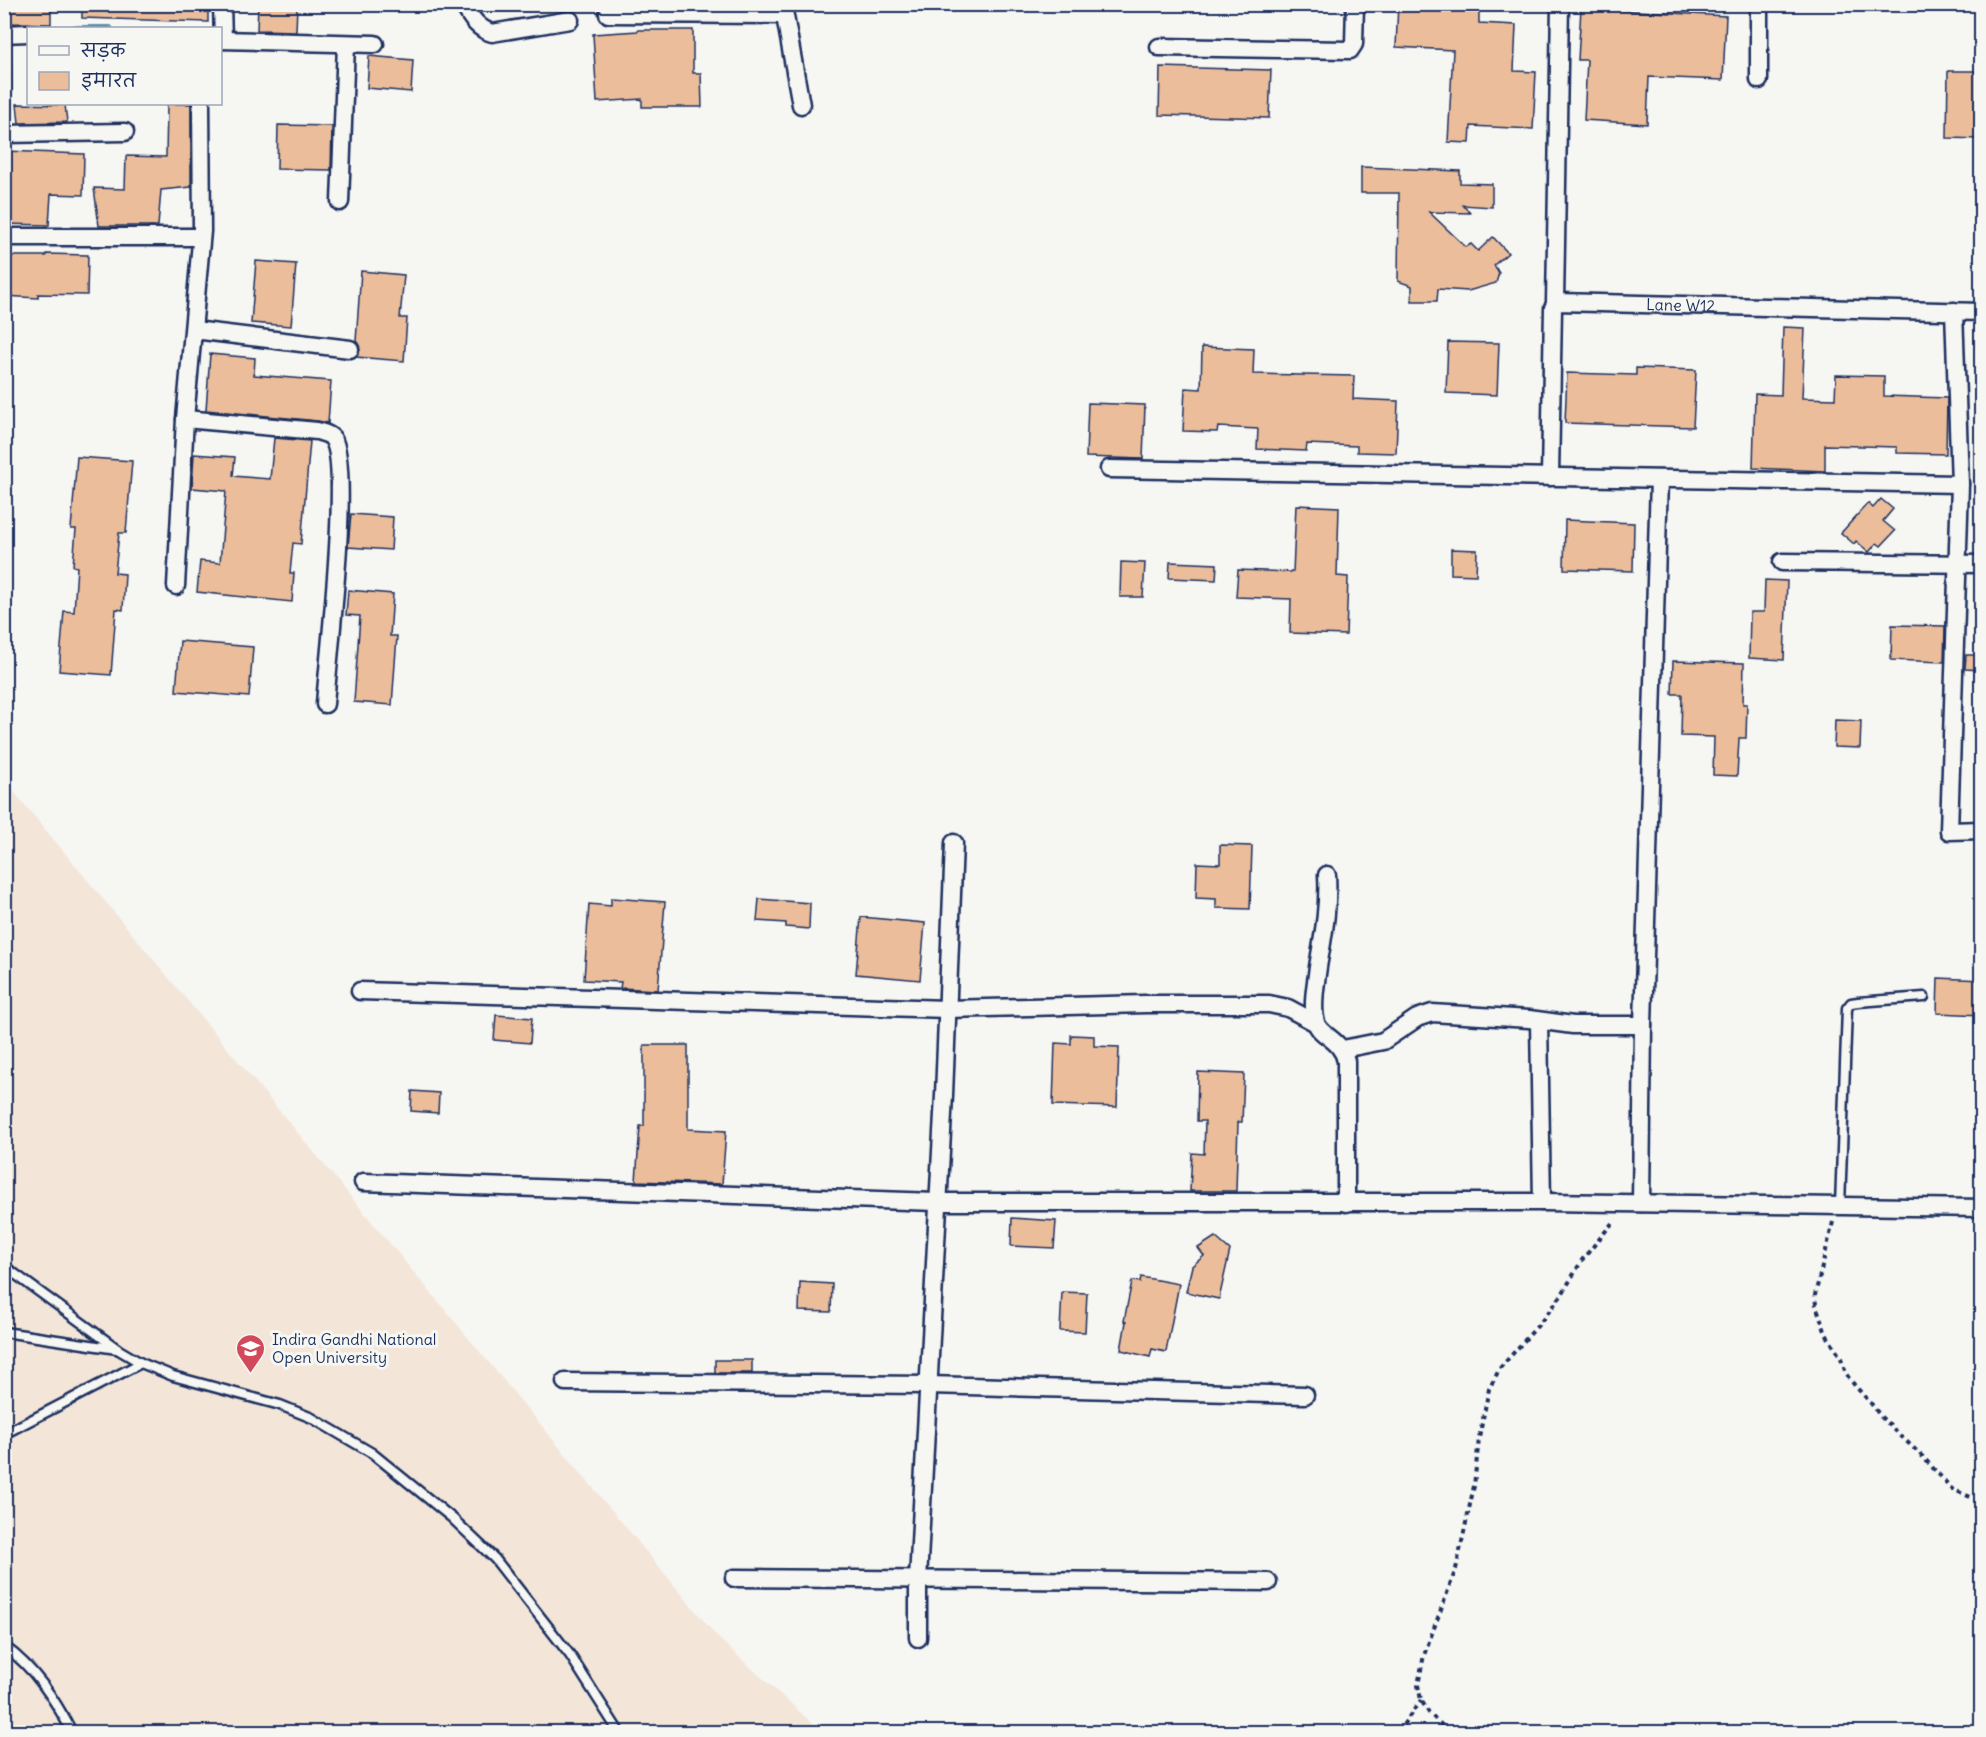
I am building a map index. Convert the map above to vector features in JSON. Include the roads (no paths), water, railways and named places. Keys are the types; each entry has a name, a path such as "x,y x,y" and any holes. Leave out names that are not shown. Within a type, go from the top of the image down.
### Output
{"street":[{"path":"222,4 222,40 375,44"},
{"path":"464,4 482,30 492,33 570,20"},
{"path":"1160,47 1350,50 1354,45 1355,4"},
{"path":"1550,477 1560,4"},
{"path":"1759,4 1759,80"},
{"path":"608,14 783,10 801,105"},
{"path":"4,34 27,33"},
{"path":"340,202 346,44"},
{"path":"176,586 185,419 201,237 201,105"},
{"path":"4,135 124,132"},
{"path":"4,237 201,237"},
{"name":"Lane W12","path":"1555,303 1743,305 1982,312"},
{"path":"1954,311 1960,483 1949,831 1982,830"},
{"path":"194,330 350,349"},
{"path":"185,419 317,430 333,439 338,451 339,463 338,532 325,704"},
{"path":"1109,469 1960,483"},
{"path":"1634,1203 1642,1025 1659,479"},
{"path":"1782,562 1982,564"},
{"path":"918,1638 918,1580 954,843"},
{"path":"1327,875 1328,900 1314,1003 1319,1030 1336,1041 1342,1049 1347,1068 1346,1203"},
{"path":"360,991 947,1009 1146,1004 1269,1004 1288,1008 1316,1023"},
{"path":"1342,1049 1383,1041 1417,1018 1432,1013 1574,1025 1642,1025"},
{"path":"1539,1021 1542,1202"},
{"path":"363,1182 936,1202 1542,1202 1982,1208"},
{"path":"565,1382 928,1385 1305,1395"},
{"path":"734,1578 1268,1582"}],"lane":[{"path":"1840,1207 1847,1008 1851,1003 1924,997"},
{"path":"4,1266 119,1350 141,1363 173,1376 280,1406 312,1418 372,1453 453,1518 495,1559 570,1655 619,1732"},
{"path":"4,1332 119,1350"},
{"path":"4,1434 141,1363"},
{"path":"4,1646 42,1683 72,1732"}],"waterway":[{"path":"6,39 9,39 10,110"}],"place":[{"name":"Indira Gandhi National Open University","path":"251,1374"}]}
